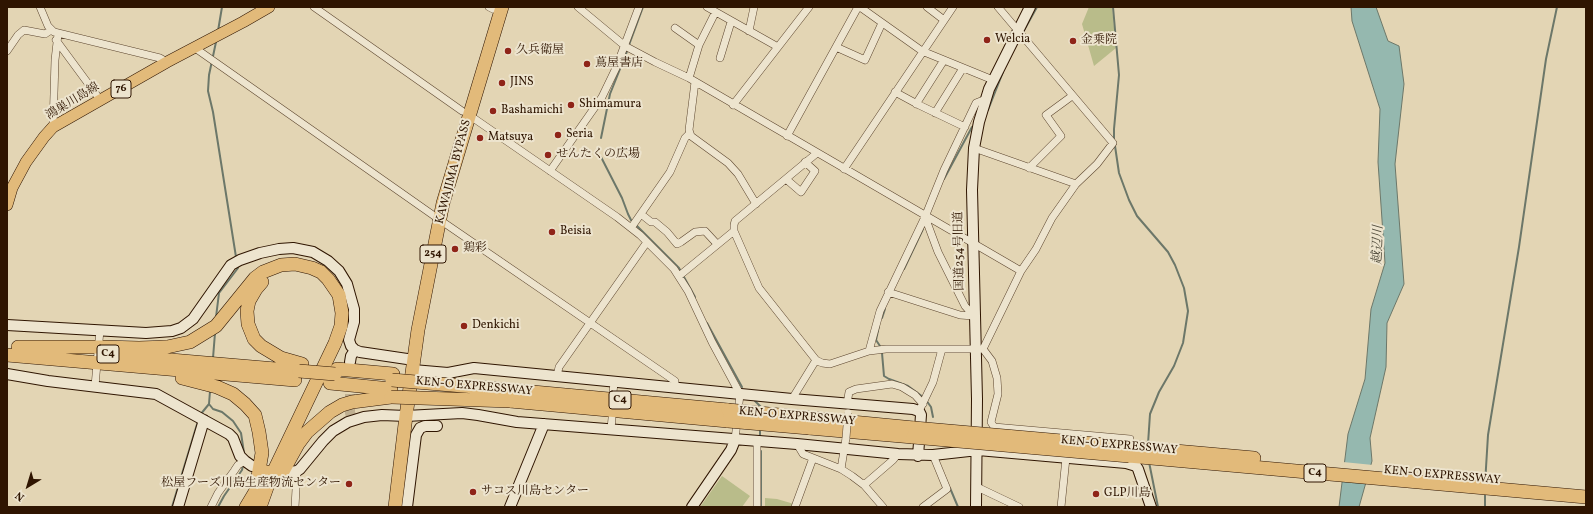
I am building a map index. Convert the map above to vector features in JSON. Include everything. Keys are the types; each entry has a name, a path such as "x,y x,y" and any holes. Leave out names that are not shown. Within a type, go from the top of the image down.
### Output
{"highway":[{"name":"KAWAJIMA BYPASS","path":"387,507 402,416 413,370 418,330 437,218 436,200 466,113 494,8"},
{"name":"KAWAJIMA BYPASS","path":"395,507 407,358 411,327 437,218"},
{"path":"98,355 139,348 167,347 190,342 214,328 255,278 270,268 281,265 295,264 312,268 328,279 339,295 342,313 341,326 335,343 270,479 260,507"},
{"path":"249,502 265,477 287,430 330,339 335,320 334,309 326,288 310,275 299,271 281,271 270,276 256,289 249,301 247,311 248,324 254,339 261,346 281,358 299,372 334,375"},
{"name":"KEN-O EXPRESSWAY","path":"13,347 212,368"},
{"name":"KEN-O EXPRESSWAY","path":"7,355 98,355 150,368 212,368 299,372 334,375 392,385 477,387 511,396 728,416 1586,488"},
{"path":"150,368 158,374 195,380 233,394 245,404 254,415 259,432 262,453 259,478 249,502"},
{"path":"264,507 298,444 318,421 330,412 342,406 361,401 392,385 511,396"},
{"name":"KEN-O EXPRESSWAY","path":"914,432 1586,497"}],"main road":[{"name":"鴻巣川島線","path":"7,205 9,190 26,162 44,137 53,128 167,62 269,7"}],"street":[{"path":"40,7 55,35 101,101"},
{"path":"314,7 631,228 647,242 679,276 740,394 735,440 731,450 692,507"},
{"path":"578,7 625,46 692,80 1021,272"},
{"path":"550,171 602,97 610,82 640,7"},
{"path":"707,7 715,13 778,47"},
{"path":"749,32 754,7"},
{"path":"733,105 809,7"},
{"path":"787,136 859,7 922,51 993,80"},
{"path":"927,7 944,20"},
{"path":"844,169 953,7"},
{"name":"国道254号旧道","path":"976,507 980,349 974,316 972,176 974,148 979,122 993,80 1020,34 1030,7"},
{"path":"980,349 1021,272 1036,250 1052,218 1076,184 1097,164 1113,143 1020,34 1000,8"},
{"path":"715,13 699,45 692,80 689,130 691,136 728,163 738,174 756,204"},
{"path":"720,58 731,22"},
{"path":"836,47 865,60 882,23"},
{"path":"675,28 699,45"},
{"path":"7,51 18,34 24,30 55,35 160,58 167,62"},
{"path":"53,128 55,35"},
{"path":"194,48 437,218 675,381 675,387"},
{"path":"916,104 944,60"},
{"path":"934,113 963,68"},
{"path":"895,92 916,104 965,127"},
{"path":"1029,168 1061,136 1046,115 1072,96"},
{"path":"869,351 880,311 890,293 925,217 944,170 976,102 986,99"},
{"path":"631,228 670,172 685,138 690,134"},
{"path":"974,148 1076,184"},
{"path":"817,153 735,221 734,225 734,231 759,288 816,360 822,363 830,364 869,351 898,348 980,349 992,361 998,378 998,394 991,422 994,426 1130,439"},
{"path":"786,179 801,192 815,171 806,162"},
{"path":"641,214 661,227 677,244 695,232 705,231 717,244"},
{"path":"925,217 938,252 965,306 974,316"},
{"path":"679,276 734,231"},
{"path":"557,376 559,367 591,324 647,242"},
{"path":"7,325 159,332 180,328 193,319 231,265 260,253 293,248 313,252 328,261 339,271 348,284 354,309 354,322 349,340 351,346 355,350 407,358"},
{"path":"890,293 960,315 974,316"},
{"path":"95,386 100,330"},
{"path":"918,456 923,403 937,368 942,349"},
{"path":"350,362 351,356 355,350"},
{"path":"792,399 816,360"},
{"path":"413,370 448,374 474,368 792,399 848,407 913,409 923,403"},
{"path":"7,374 156,394 229,434 233,438 246,461 238,465 218,493 211,507"},
{"path":"613,393 614,382"},
{"path":"840,469 845,448 849,392 856,389 892,384 902,387 915,395 923,403"},
{"path":"295,507 293,472 305,464 333,431 352,419 364,417 462,414 478,415 517,422 845,448 918,456 978,450 1126,464 1136,466 1138,469 1151,507"},
{"path":"178,507 201,418"},
{"path":"611,429 612,418"},
{"path":"510,507 544,424"},
{"path":"407,507 416,435 420,428 425,426 437,426"},
{"path":"1121,438 1126,464"},
{"path":"757,442 757,507"},
{"path":"797,444 803,454 840,469 864,485 883,507"},
{"path":"864,485 898,454"},
{"path":"923,507 947,489 933,455"},
{"path":"796,507 813,458"},
{"path":"1061,507 1066,458"},
{"path":"977,487 1010,505 1019,507"}],"green space":[{"path":"1089,7 1112,7 1116,48 1094,66 1082,24"},
{"path":"722,476 750,496 742,507 700,507"},
{"path":"765,498 777,499 794,504 793,507 765,507"}],"water":[{"path":"1351,7 1376,7 1388,41 1399,46 1404,84 1395,164 1404,284 1387,323 1386,367 1370,438 1372,461 1359,507 1339,507 1348,434 1365,379 1371,309 1385,263 1378,162 1380,109 1352,21"}],"pier":[{"path":"1343,462 1373,465 1368,482 1340,480"}],"waterway":[{"path":"218,31 222,7"},
{"path":"629,45 643,7"},
{"path":"1022,34 1037,7"},
{"path":"1113,7 1119,75 1114,140"},
{"path":"1485,484 1488,435 1519,247 1546,59 1557,7"},
{"path":"216,42 209,75 208,91 213,112 236,257"},
{"path":"601,138 610,94 628,49"},
{"path":"988,110 1003,72"},
{"path":"944,179 972,127"},
{"path":"1115,146 1119,173 1129,200 1137,216 1168,252 1175,265 1184,288 1188,311 1183,343 1174,366 1159,392 1150,414 1148,444"},
{"path":"601,157 622,198 631,220 679,268 695,297"},
{"path":"904,269 923,229"},
{"path":"216,317 219,293 238,266"},
{"path":"882,318 885,309"},
{"path":"707,323 742,387"},
{"path":"879,326 876,340 880,346"},
{"path":"213,358 215,333"},
{"path":"882,353 884,376 908,386 923,397"},
{"path":"200,415 209,404 210,391"},
{"path":"926,400 931,407 933,417"},
{"path":"755,401 762,408"},
{"path":"209,404 213,409 222,412 233,421 241,433 244,453"},
{"path":"172,507 198,421"},
{"path":"760,429 760,435"},
{"path":"761,451 761,507"},
{"path":"1149,462 1158,507"},
{"path":"218,507 242,470 243,465"},
{"path":"950,488 958,507"},
{"path":"1485,492 1485,507"}],"tunnel":[{"path":"350,364 350,413 352,417"}],"place":[{"name":"Welcia","path":"987,40"},
{"name":"金乗院","path":"1073,41"},
{"name":"久兵衛屋","path":"508,51"},
{"name":"蔦屋書店","path":"587,64"},
{"name":"JINS","path":"502,83"},
{"name":"Shimamura","path":"571,105"},
{"name":"Bashamichi","path":"493,111"},
{"name":"Seria","path":"558,135"},
{"name":"Matsuya","path":"480,138"},
{"name":"せんたくの広場","path":"548,155"},
{"name":"Beisia","path":"552,232"},
{"name":"鶏彩","path":"455,249"},
{"name":"Denkichi","path":"464,326"},
{"name":"松屋フーズ川島生産物流センター","path":"349,484"},
{"name":"サコス川島センター","path":"473,492"},
{"name":"GLP川島","path":"1096,494"}],"water label":[{"name":"越辺川","path":"1379,245"}]}
